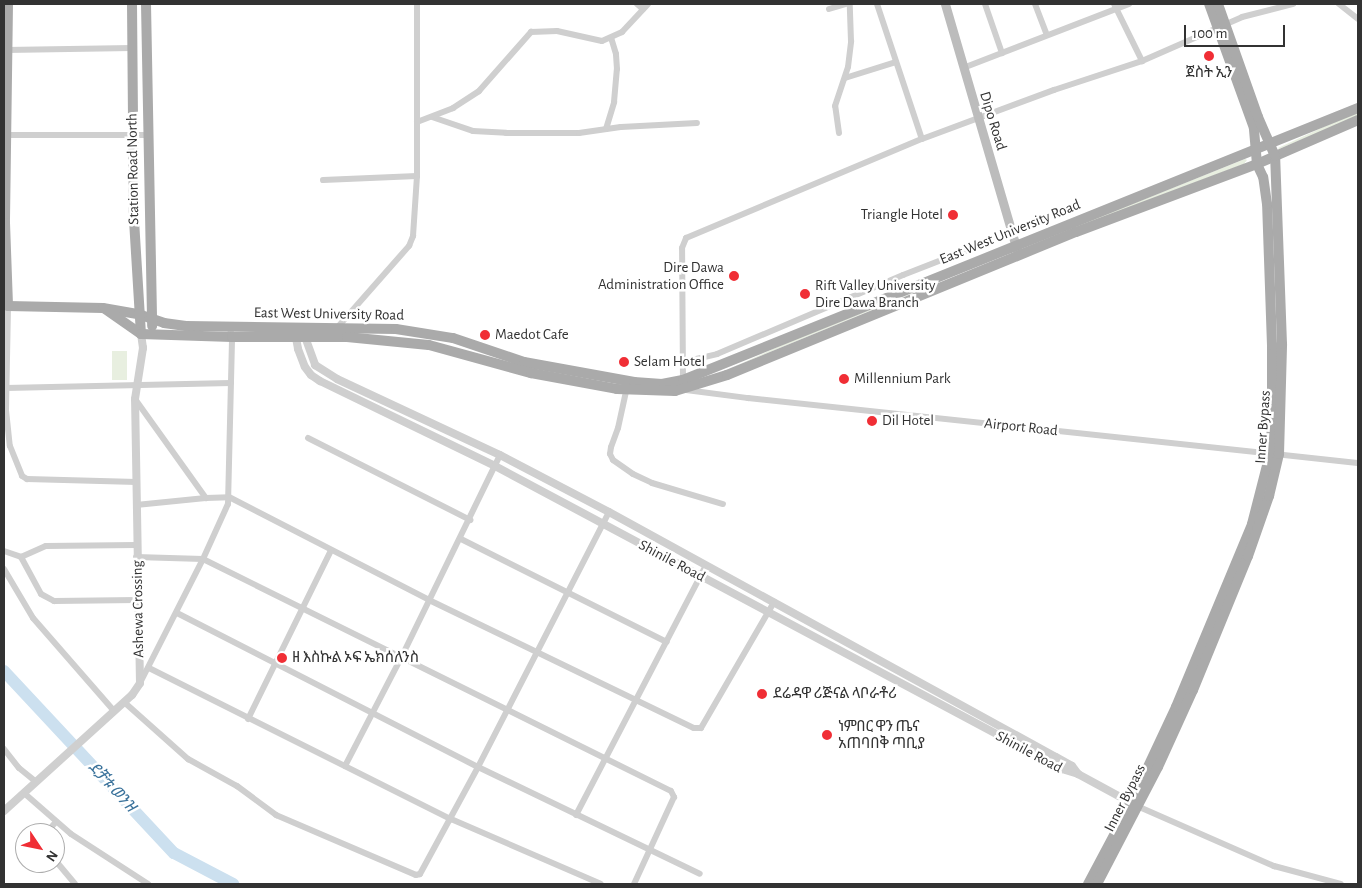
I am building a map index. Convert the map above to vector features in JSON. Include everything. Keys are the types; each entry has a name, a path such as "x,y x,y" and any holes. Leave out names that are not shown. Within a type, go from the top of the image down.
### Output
{"main road":[{"path":"8,4 5,50 4,223 8,306"},
{"name":"Station Road North","path":"132,4 134,220 141,315 146,334"},
{"name":"Station Road North","path":"146,4 147,136 152,320 146,334"},
{"name":"Dipo Road","path":"945,4 1017,251"},
{"name":"Inner Bypass","path":"1097,884 1180,709 1252,524 1274,454 1282,344 1275,156 1222,27 1209,4"},
{"name":"Inner Bypass","path":"1218,4 1222,27 1254,128 1257,164 1263,176 1270,230 1274,454"},
{"name":"East West University Road","path":"684,385 943,288 1017,251 1358,108"},
{"name":"East West University Road","path":"300,332 333,337 429,345 531,373 675,391 684,385 939,277 1017,251 1257,164 1358,120"},
{"path":"939,277 943,288"},
{"name":"East West University Road","path":"8,306 104,308 141,315 152,320 231,333"},
{"path":"104,308 146,334"},
{"name":"East West University Road","path":"146,334 300,332 338,326 396,328 453,338 524,362 627,385"},
{"path":"416,344 418,332"},
{"name":"Inner Bypass","path":"1088,884 1134,805"}],"street":[{"path":"333,337 338,326 409,246 415,228 417,176 417,4"},
{"path":"637,4 646,6"},
{"path":"829,9 845,4"},
{"path":"840,133 835,106 844,78 851,41 850,4"},
{"path":"877,4 922,139"},
{"path":"986,4 1002,53"},
{"path":"1035,4 1047,35"},
{"path":"963,68 1115,6 1129,4"},
{"path":"684,385 682,248 686,238 922,139 1054,90 1142,61 1242,17 1293,4"},
{"path":"1339,4 1358,19"},
{"path":"417,122 452,108 484,86 508,56 531,32 557,31 594,40 611,38 622,32 646,6"},
{"path":"1115,6 1142,61"},
{"path":"606,129 614,102 617,69 616,54 611,38"},
{"path":"5,50 132,48"},
{"path":"844,78 896,62"},
{"path":"432,117 473,131 506,133 579,132 697,123"},
{"path":"5,135 147,136"},
{"path":"323,180 417,176"},
{"path":"683,362 717,354 903,275 1011,233"},
{"path":"8,306 7,447 22,476 27,479 137,482"},
{"name":"Shinile Road","path":"300,332 315,365 337,379 500,455 609,512 1056,757 1072,766 1078,774"},
{"name":"Shinile Road","path":"300,332 302,360 311,375 336,390 495,466 1062,770 1078,774 1134,805 1274,866 1314,882 1341,884"},
{"path":"4,811 124,702 140,683 224,517 229,497 231,333"},
{"name":"Ashewa Crossing","path":"140,683 136,557 135,399 146,334"},
{"path":"6,388 231,383"},
{"path":"627,385 618,428 611,447 610,454 613,460 633,474 652,483 723,504"},
{"name":"Airport Road","path":"684,385 748,398 1358,463"},
{"path":"135,399 206,498"},
{"path":"308,438 470,520"},
{"path":"345,766 470,520 500,455"},
{"path":"136,505 229,497 429,600 694,728 700,729 774,602"},
{"path":"124,702 188,758 237,786 276,814 416,875 422,872 451,819 609,512"},
{"path":"460,539 568,591 667,642"},
{"path":"21,557 46,546 136,545"},
{"path":"248,718 331,550"},
{"path":"4,551 21,557 41,594 54,601 137,600"},
{"path":"136,557 203,559 607,758 673,794 634,884"},
{"path":"576,815 706,565"},
{"path":"4,569 33,618 114,711"},
{"path":"177,613 478,767 576,815 650,848 700,874"},
{"path":"139,656 146,658 155,656"},
{"path":"149,668 451,819 601,884"},
{"path":"4,749 18,768 36,782"},
{"path":"24,793 56,822 148,884"},
{"path":"65,872 75,884"}],"green space":[{"path":"1358,111 1358,116 1278,148"},
{"path":"1245,159 1247,160 1244,164 1027,246"},
{"path":"930,286 731,368 791,341"},
{"path":"112,351 127,351 127,380 112,380"}],"waterway":[{"name":"ደቻቱ ወንዝ","path":"4,671 174,853 233,884"}],"place":[{"name":"ጀስት ኢን","path":"1209,56"},
{"name":"Triangle Hotel","path":"953,215"},
{"name":"Dire Dawa Administration Office","path":"734,276"},
{"name":"Rift Valley University Dire Dawa Branch","path":"805,294"},
{"name":"Maedot Cafe","path":"485,335"},
{"name":"Selam Hotel","path":"624,362"},
{"name":"Millennium Park","path":"844,379"},
{"name":"Dil Hotel","path":"872,421"},
{"name":"ዘ እስኩል ኦፍ ኤክሰለንስ","path":"282,658"},
{"name":"ደሬዳዋ ሪጅናል ላቦራቶሪ","path":"762,694"},
{"name":"ነምበር ዋን ጤና አጠባበቅ ጣቢያ","path":"827,735"}]}
